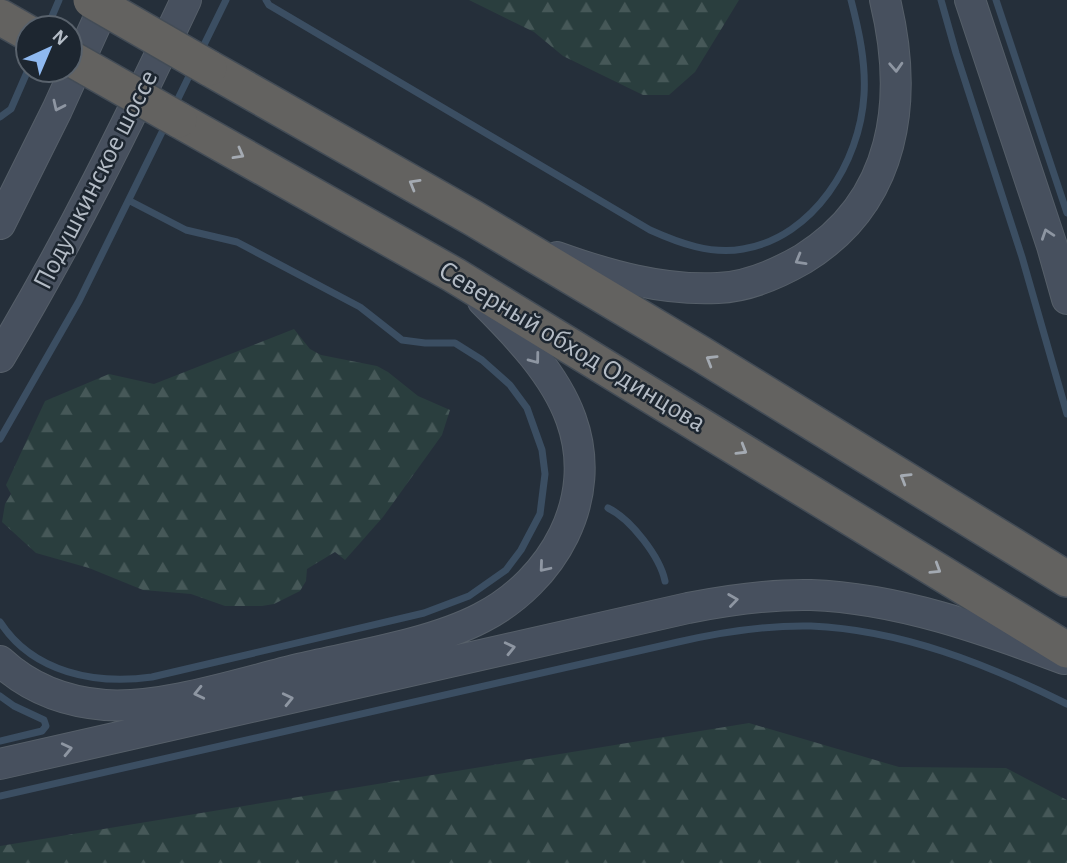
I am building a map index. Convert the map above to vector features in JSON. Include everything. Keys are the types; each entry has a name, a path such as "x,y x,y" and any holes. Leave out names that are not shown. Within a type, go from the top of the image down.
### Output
{"highway":[{"path":"91,0 473,218 701,354 1067,579"},
{"name":"Северный обход Одинцова","path":"84,66 454,275 1067,650"}],"main road":[{"path":"0,224 57,110 107,0"},
{"name":"Подушкинское шоссе","path":"0,356 47,279 118,144 186,0"},
{"path":"473,218 557,257 590,269 660,285 719,288 748,283 785,269 817,250 838,232 852,216 879,174 888,149 897,98 894,44 885,0"},
{"path":"970,0 1067,299"},
{"path":"0,661 28,683 54,695 77,702 133,705 183,696 431,637 480,619 523,589 558,549 569,527 576,505 578,447 571,418 537,361 484,302 454,275"},
{"path":"0,764 675,611 751,598 811,595 872,602 964,625 1067,660"}],"green space":[{"path":"469,0 739,0 695,72 669,95 643,95 563,56 534,32"},
{"path":"294,329 310,349 321,355 377,366 418,396 450,410 442,435 383,517 345,560 335,552 307,569 306,581 300,591 274,604 225,606 191,594 143,590 89,568 36,553 2,522 5,504 11,494 6,485 45,401 109,374 154,384"},
{"path":"749,723 899,767 1006,768 1067,800 1067,863 0,863 0,846"}],"waterway":[{"path":"53,14 59,0"},
{"path":"200,53 226,0"},
{"path":"266,0 269,5 650,230 695,247 719,250 743,249 768,242 791,229 811,213 829,193 843,170 861,120 864,95 861,47 851,0"},
{"path":"941,0 1022,257 1067,414"},
{"path":"996,0 1067,213"},
{"path":"174,107 192,70"},
{"path":"0,117 11,109 22,84"},
{"path":"0,439 79,301 166,124"},
{"path":"0,622 30,653 67,672 109,679 152,677 424,613 469,596 506,570 521,550 540,514 545,474 542,450 527,408 510,385 482,360 455,343 402,340 360,307 237,242 186,230 130,201"},
{"path":"608,508 626,521 651,550 665,581"},
{"path":"0,796 678,642 761,628 811,626 845,629 911,642 975,663 1067,704"},
{"path":"0,696 44,720 46,726 42,731 0,741"}]}
